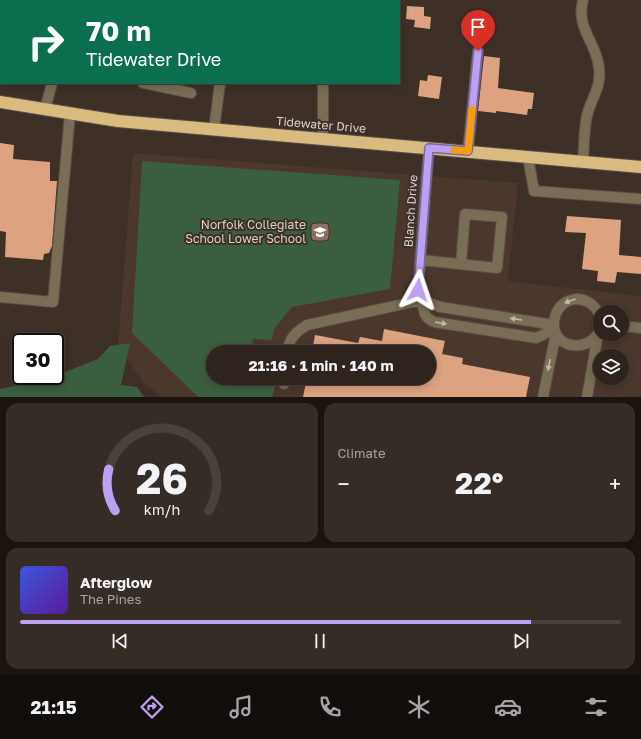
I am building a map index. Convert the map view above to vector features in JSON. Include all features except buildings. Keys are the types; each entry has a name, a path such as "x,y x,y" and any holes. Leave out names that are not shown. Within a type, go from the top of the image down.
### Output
{"highway":[{"name":"Tidewater Drive","path":"0,102 118,121 641,166"}],"street":[{"path":"583,0 581,17 584,31 598,62 600,77 596,94 586,120 583,161"},
{"path":"468,151 478,51"},
{"path":"45,110 52,84"},
{"path":"148,84 191,93"},
{"path":"214,129 220,84"},
{"path":"323,139 324,84"},
{"path":"0,297 53,302 70,114"},
{"name":"Blanch Drive","path":"429,148 418,290 426,316 429,320 434,322 536,338 555,329"},
{"path":"528,157 534,191 641,199"},
{"path":"421,260 497,268 502,217 466,214 461,264"},
{"path":"543,397 555,329 555,315 558,308 570,300 578,299 585,300 593,305"},
{"path":"288,345 295,333 307,325 422,300 440,307 555,329 565,342 572,345 580,346 587,344 593,340"},
{"path":"629,327 641,328"},
{"path":"587,397 597,341"}],"shaded area":[{"name":"Norfolk Collegiate School Lower School","path":"133,153 518,183 508,281 641,296 641,397 163,397 145,385 118,346"}],"green space":[{"path":"142,161 400,180 390,289 292,307 274,329 272,340 253,339 252,345 206,345 206,385 276,385 272,397 198,397 132,333"},
{"path":"130,343 121,385 137,387 144,397 0,397 0,389 20,385 64,385 64,372 98,359 110,346"}],"slow traffic":[{"path":"454,150 468,151 472,109"}],"place":[{"name":"Norfolk Collegiate School Lower School","path":"320,232"}],"route":[{"path":"418,290 429,148 468,151 478,51"}]}
